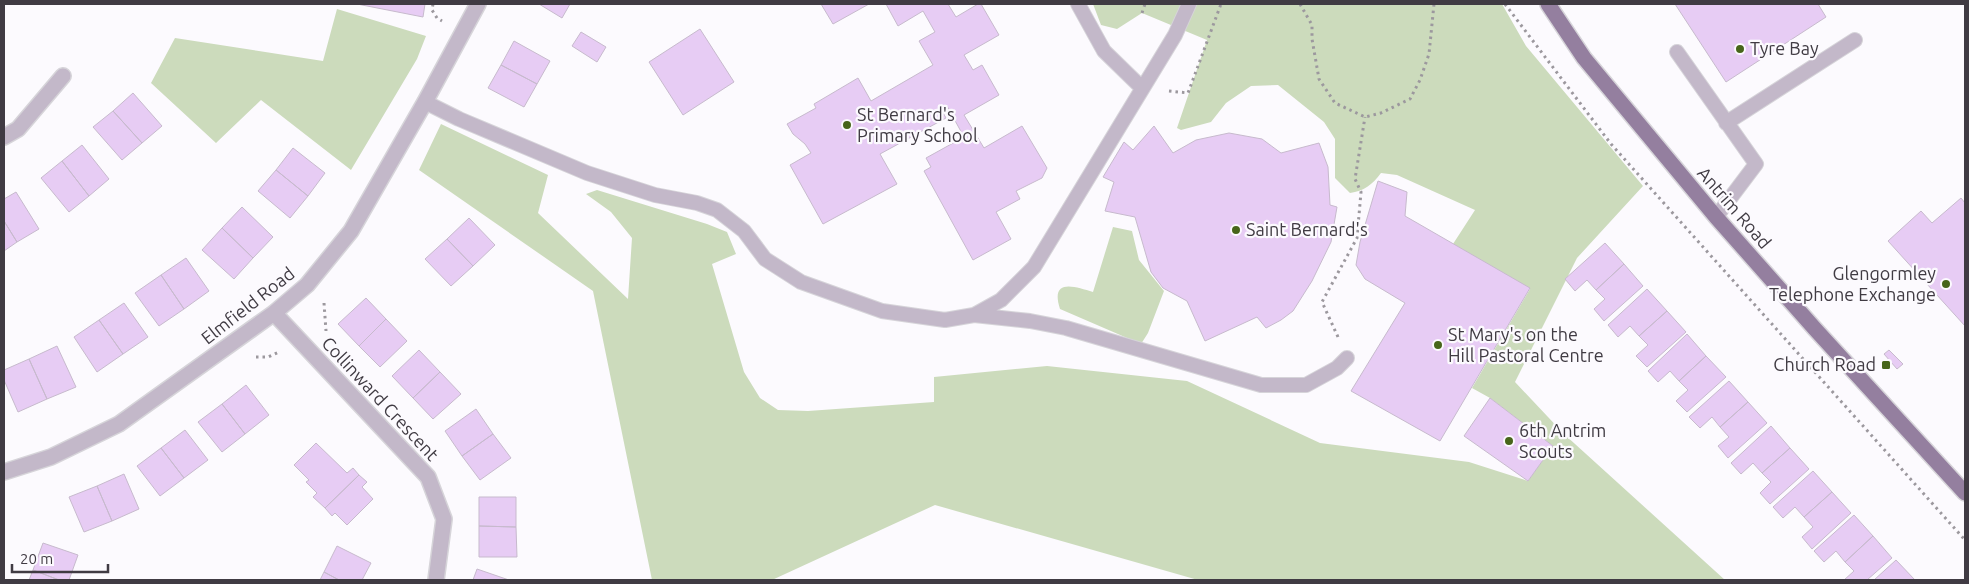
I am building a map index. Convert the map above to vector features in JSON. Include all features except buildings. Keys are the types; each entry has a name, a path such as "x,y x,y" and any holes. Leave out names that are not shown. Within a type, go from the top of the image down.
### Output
{"main road":[{"name":"Antrim Road","path":"1548,4 1584,58 1716,217 1815,329 1965,493"}],"street":[{"name":"Elmfield Road","path":"4,472 51,457 119,424 274,313 306,285 351,231 425,102 478,4"},
{"path":"4,137 18,129 63,76"},
{"name":"Collinward Crescent","path":"274,313 428,477 444,519 436,580"}],"lane":[{"path":"1078,4 1104,51 1142,88"},
{"path":"974,315 1001,300 1034,268 1174,35 1189,4"},
{"path":"1726,123 1855,40"},
{"path":"1676,52 1756,164 1716,217"},
{"path":"425,102 484,130 587,172 656,195 698,203 717,210 744,232 765,259 801,282 882,311 945,320 974,315 1030,321 1066,328 1261,385 1306,385 1337,368 1347,358"}],"path":[{"path":"433,4 432,10 437,18 444,23"},
{"path":"1142,13 1145,4"},
{"path":"1142,88 1188,93 1221,4"},
{"path":"1300,4 1312,25 1312,39 1318,79 1335,103 1365,117 1381,113 1410,99 1420,80 1429,54 1434,4"},
{"path":"1505,4 1611,144 1965,540"},
{"path":"442,29 447,19"},
{"path":"1347,358 1322,302 1357,238 1361,192 1355,178 1365,117"}],"green space":[{"path":"1093,4 1502,4 1526,46 1643,186 1577,258 1515,382 1564,434 1725,580 1198,580 935,505 772,580 652,580 593,291 419,170 441,124 548,175 538,213 628,299 632,238 611,212 586,194 597,190 727,232 736,254 712,264 744,372 760,398 778,410 808,411 934,402 934,377 1047,366 1187,381 1320,443 1469,462 1528,481 1553,446 1490,398 1472,388 1530,289 1453,244 1475,210 1397,175 1381,173 1367,187 1350,193 1335,178 1335,139 1324,122 1278,85 1251,86 1226,103 1211,122 1181,130 1177,128 1207,40 1142,13 1117,29 1101,25"},
{"path":"337,9 426,36 417,59 351,170 261,100 216,143 151,83 175,38 323,61"},
{"path":"1113,227 1132,231 1139,260 1164,291 1148,333 1141,344 1060,309 1058,292 1061,288 1072,287 1093,292"}],"place":[{"name":"Tyre Bay","path":"1740,49"},
{"name":"St Bernard's Primary School","path":"847,125"},
{"name":"Saint Bernard's","path":"1236,230"},
{"name":"Glengormley Telephone Exchange","path":"1946,284"},
{"name":"St Mary's on the Hill Pastoral Centre","path":"1438,345"},
{"name":"Church Road","path":"1886,365"},
{"name":"6th Antrim Scouts","path":"1509,441"}]}
